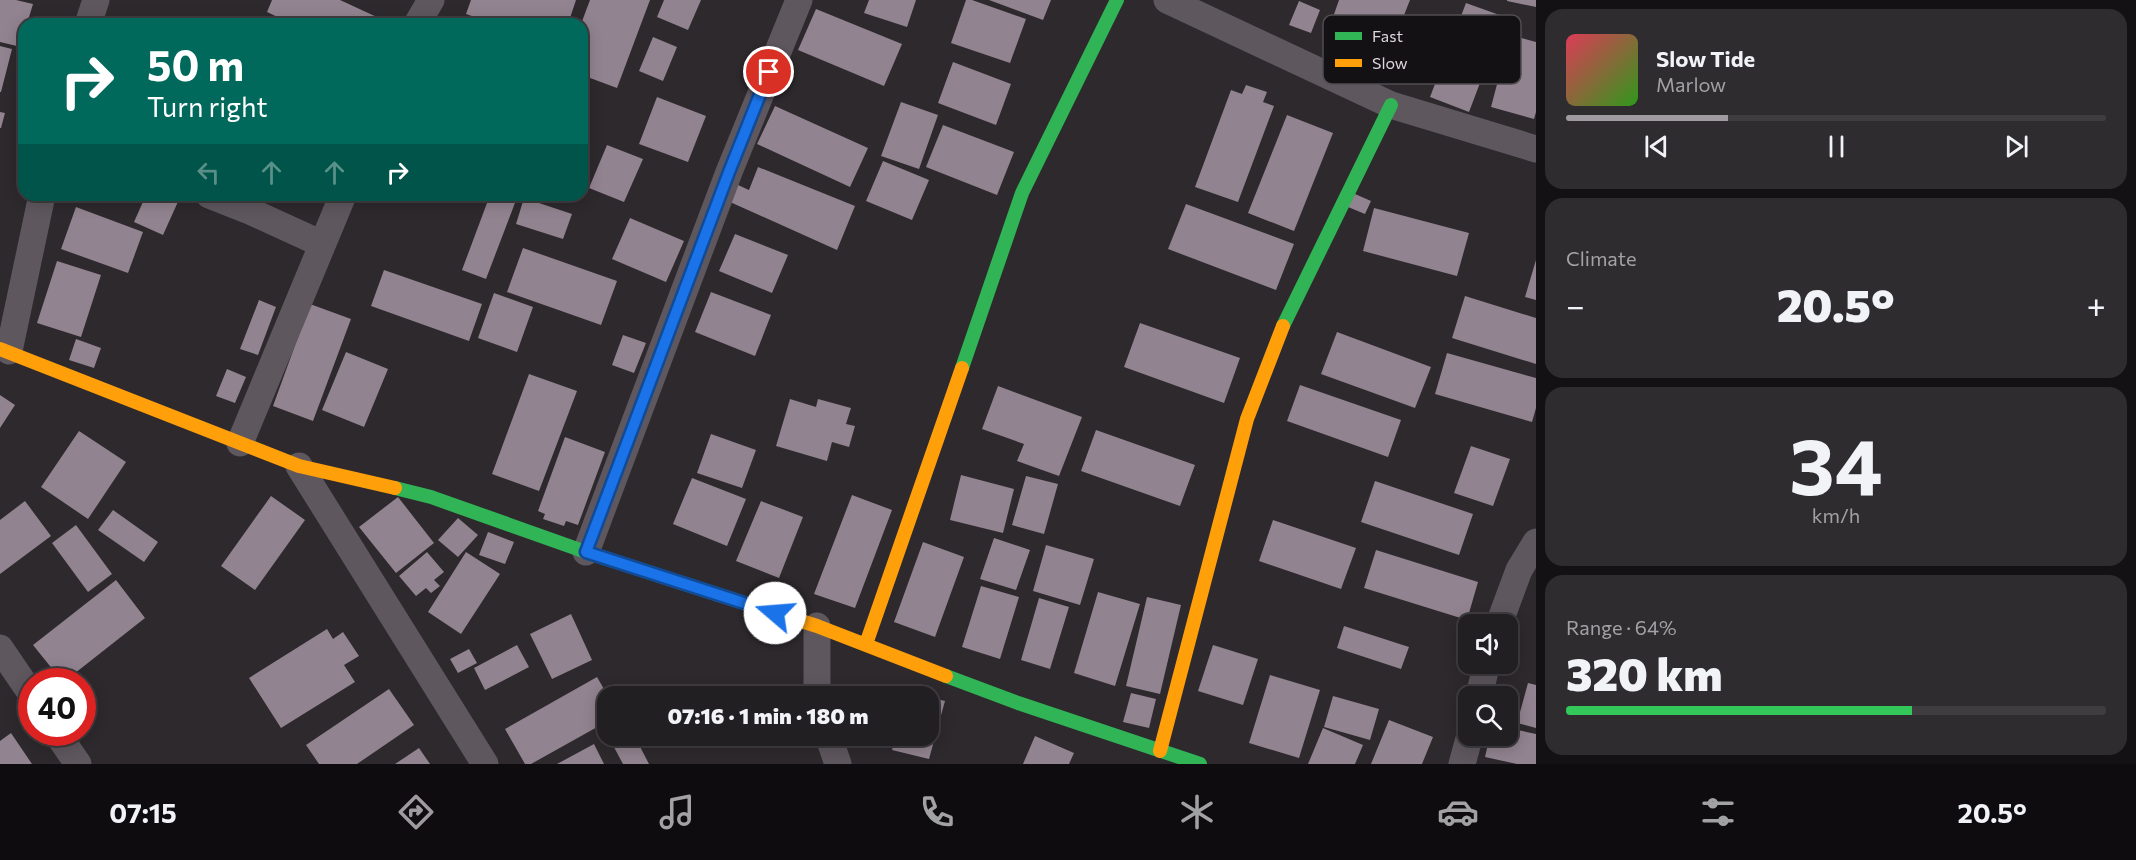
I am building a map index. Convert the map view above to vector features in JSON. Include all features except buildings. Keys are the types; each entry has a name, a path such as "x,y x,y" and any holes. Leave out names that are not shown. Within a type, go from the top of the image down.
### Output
{"street":[{"path":"90,18 96,0"},
{"path":"420,18 431,0"},
{"path":"586,552 729,172 799,0"},
{"path":"866,644 1022,193 1117,0"},
{"path":"1167,0 1323,73"},
{"path":"1346,84 1391,105 1536,149"},
{"path":"1160,751 1247,419 1283,325 1391,105"},
{"path":"41,201 5,350 299,466 431,497 586,552 817,626 1018,704 1200,764"},
{"path":"224,201 322,244"},
{"path":"240,443 340,201"},
{"path":"299,466 485,764"},
{"path":"1503,614 1519,570 1536,542"},
{"path":"817,626 817,686"},
{"path":"0,648 18,674"},
{"path":"66,746 78,764"},
{"path":"832,746 838,764"},
{"path":"1462,764 1467,746"}],"traffic: fast":[{"path":"962,368 1022,193 1117,0"},
{"path":"1283,326 1391,105"},
{"path":"395,488 431,497 586,552 719,595"},
{"path":"946,676 1018,703 1200,764"}],"traffic: slow":[{"path":"1160,751 1247,419 1283,326"},
{"path":"0,349 299,466 395,488"},
{"path":"866,644 962,368"},
{"path":"719,595 817,626 946,676"}],"route":[{"path":"769,72 586,552 775,613"}]}
